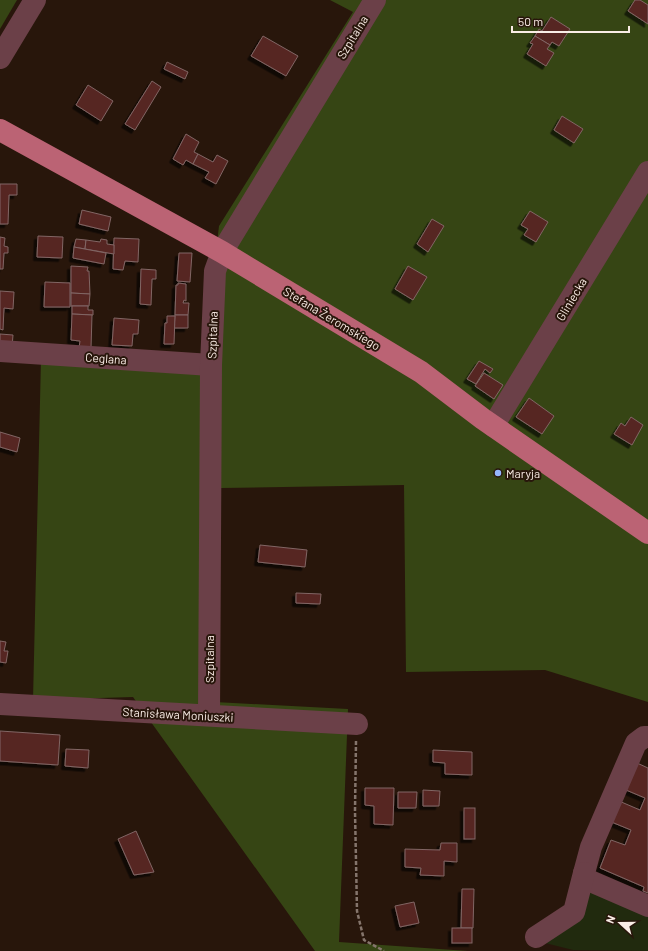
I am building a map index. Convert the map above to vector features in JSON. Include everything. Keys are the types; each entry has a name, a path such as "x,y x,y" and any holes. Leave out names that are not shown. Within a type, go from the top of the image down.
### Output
{"main road":[{"name":"Stefana Żeromskiego","path":"0,130 222,252 421,372 493,426 648,534"}],"street":[{"path":"0,58 35,0"},
{"name":"Szpitalna","path":"209,715 211,365 215,271 222,252 375,0"},
{"name":"Gliniecka","path":"493,426 648,172"},
{"name":"Ceglana","path":"0,351 211,365"},
{"name":"Stanisława Moniuszki","path":"0,704 357,724"},
{"path":"536,937 574,912 586,881 591,847 636,743 644,737 648,737"},
{"path":"586,881 648,906"}],"path":[{"path":"357,724 355,811 357,911 364,940 384,951"}],"green space":[{"path":"0,0 17,0 0,29"},
{"path":"330,0 648,0 648,702 545,670 406,672 404,485 221,488 215,702 348,709 339,942 468,951 315,951 133,697 33,700 41,359 202,369 219,226 353,12"},
{"path":"595,888 648,910 648,951 573,950 537,941 585,892"}],"building":[{"path":"635,0 640,0 648,5 648,24 628,11"},
{"path":"551,17 570,29 559,46 552,42 550,45 535,36 539,29 542,31"},
{"path":"263,36 298,56 286,76 251,56"},
{"path":"535,36 550,45 547,49 554,53 546,66 527,54 533,44 530,43"},
{"path":"167,62 188,72 185,79 164,69"},
{"path":"152,81 161,87 135,130 125,124"},
{"path":"88,85 113,101 101,121 76,105"},
{"path":"562,116 583,129 574,143 554,130"},
{"path":"186,134 199,142 194,152 198,154 193,164 186,160 183,165 173,159"},
{"path":"198,154 213,162 217,155 228,161 216,184 205,178 209,172 193,164"},
{"path":"0,184 17,184 17,195 9,195 8,224 0,224"},
{"path":"82,210 111,217 108,231 79,224"},
{"path":"530,211 548,222 536,242 524,235 528,229 521,225"},
{"path":"432,219 444,226 428,252 417,244"},
{"path":"38,236 63,237 62,258 37,257"},
{"path":"0,237 5,238 4,246 8,247 8,253 4,253 3,269 0,269"},
{"path":"114,238 139,239 138,262 125,261 123,270 113,269"},
{"path":"76,239 86,240 85,249 74,247"},
{"path":"101,239 107,240 107,244 114,245 114,254 85,249 86,240 100,242"},
{"path":"74,247 106,253 104,264 73,258"},
{"path":"179,253 192,253 190,282 177,281"},
{"path":"71,266 88,267 87,271 89,271 90,294 71,293"},
{"path":"408,266 427,277 413,300 395,289"},
{"path":"141,269 156,270 156,279 152,279 151,305 140,304"},
{"path":"45,282 70,283 70,307 44,307"},
{"path":"178,283 186,284 186,301 184,300 183,303 189,303 188,315 175,315 176,285 178,285"},
{"path":"0,291 14,292 13,309 4,308 3,330 0,329"},
{"path":"71,293 90,294 89,306 71,306"},
{"path":"72,306 88,306 88,310 93,310 93,315 72,314"},
{"path":"72,314 92,315 91,348 79,348 80,341 71,340"},
{"path":"175,315 188,315 188,328 174,328"},
{"path":"167,316 175,316 174,344 164,344 165,323 167,323"},
{"path":"114,318 139,320 138,334 133,334 132,346 112,345"},
{"path":"0,334 13,335 12,347 0,347"},
{"path":"479,361 493,369 490,373 485,369 476,384 467,379"},
{"path":"484,373 503,385 494,399 475,386"},
{"path":"529,398 554,416 542,434 516,417"},
{"path":"631,417 643,425 632,445 614,434 621,423 625,426"},
{"path":"0,432 20,438 17,452 0,447"},
{"path":"260,545 307,550 305,567 258,562"},
{"path":"296,593 321,594 320,604 296,603"},
{"path":"0,641 6,642 4,651 8,651 6,663 0,662"},
{"path":"0,731 60,735 58,765 0,761"},
{"path":"66,749 89,750 88,768 65,766"},
{"path":"433,750 472,752 472,775 445,774 445,763 433,762"},
{"path":"637,763 648,768 648,893 643,891 644,887 600,868 611,840 625,845 631,830 609,821 619,801 640,810 645,798 626,790"},
{"path":"365,788 394,788 393,825 374,824 374,806 365,805"},
{"path":"423,790 440,791 439,806 423,806"},
{"path":"398,792 417,792 416,808 398,808"},
{"path":"464,808 475,808 475,839 464,839"},
{"path":"136,831 154,872 134,875 118,839"},
{"path":"441,843 457,843 457,862 444,861 444,876 420,875 421,868 405,867 405,849 440,850"},
{"path":"462,889 474,889 473,928 461,928"},
{"path":"414,902 419,923 400,927 395,906"},
{"path":"452,928 472,928 472,943 452,943"}],"place":[{"name":"Maryja","path":"498,473"}]}
